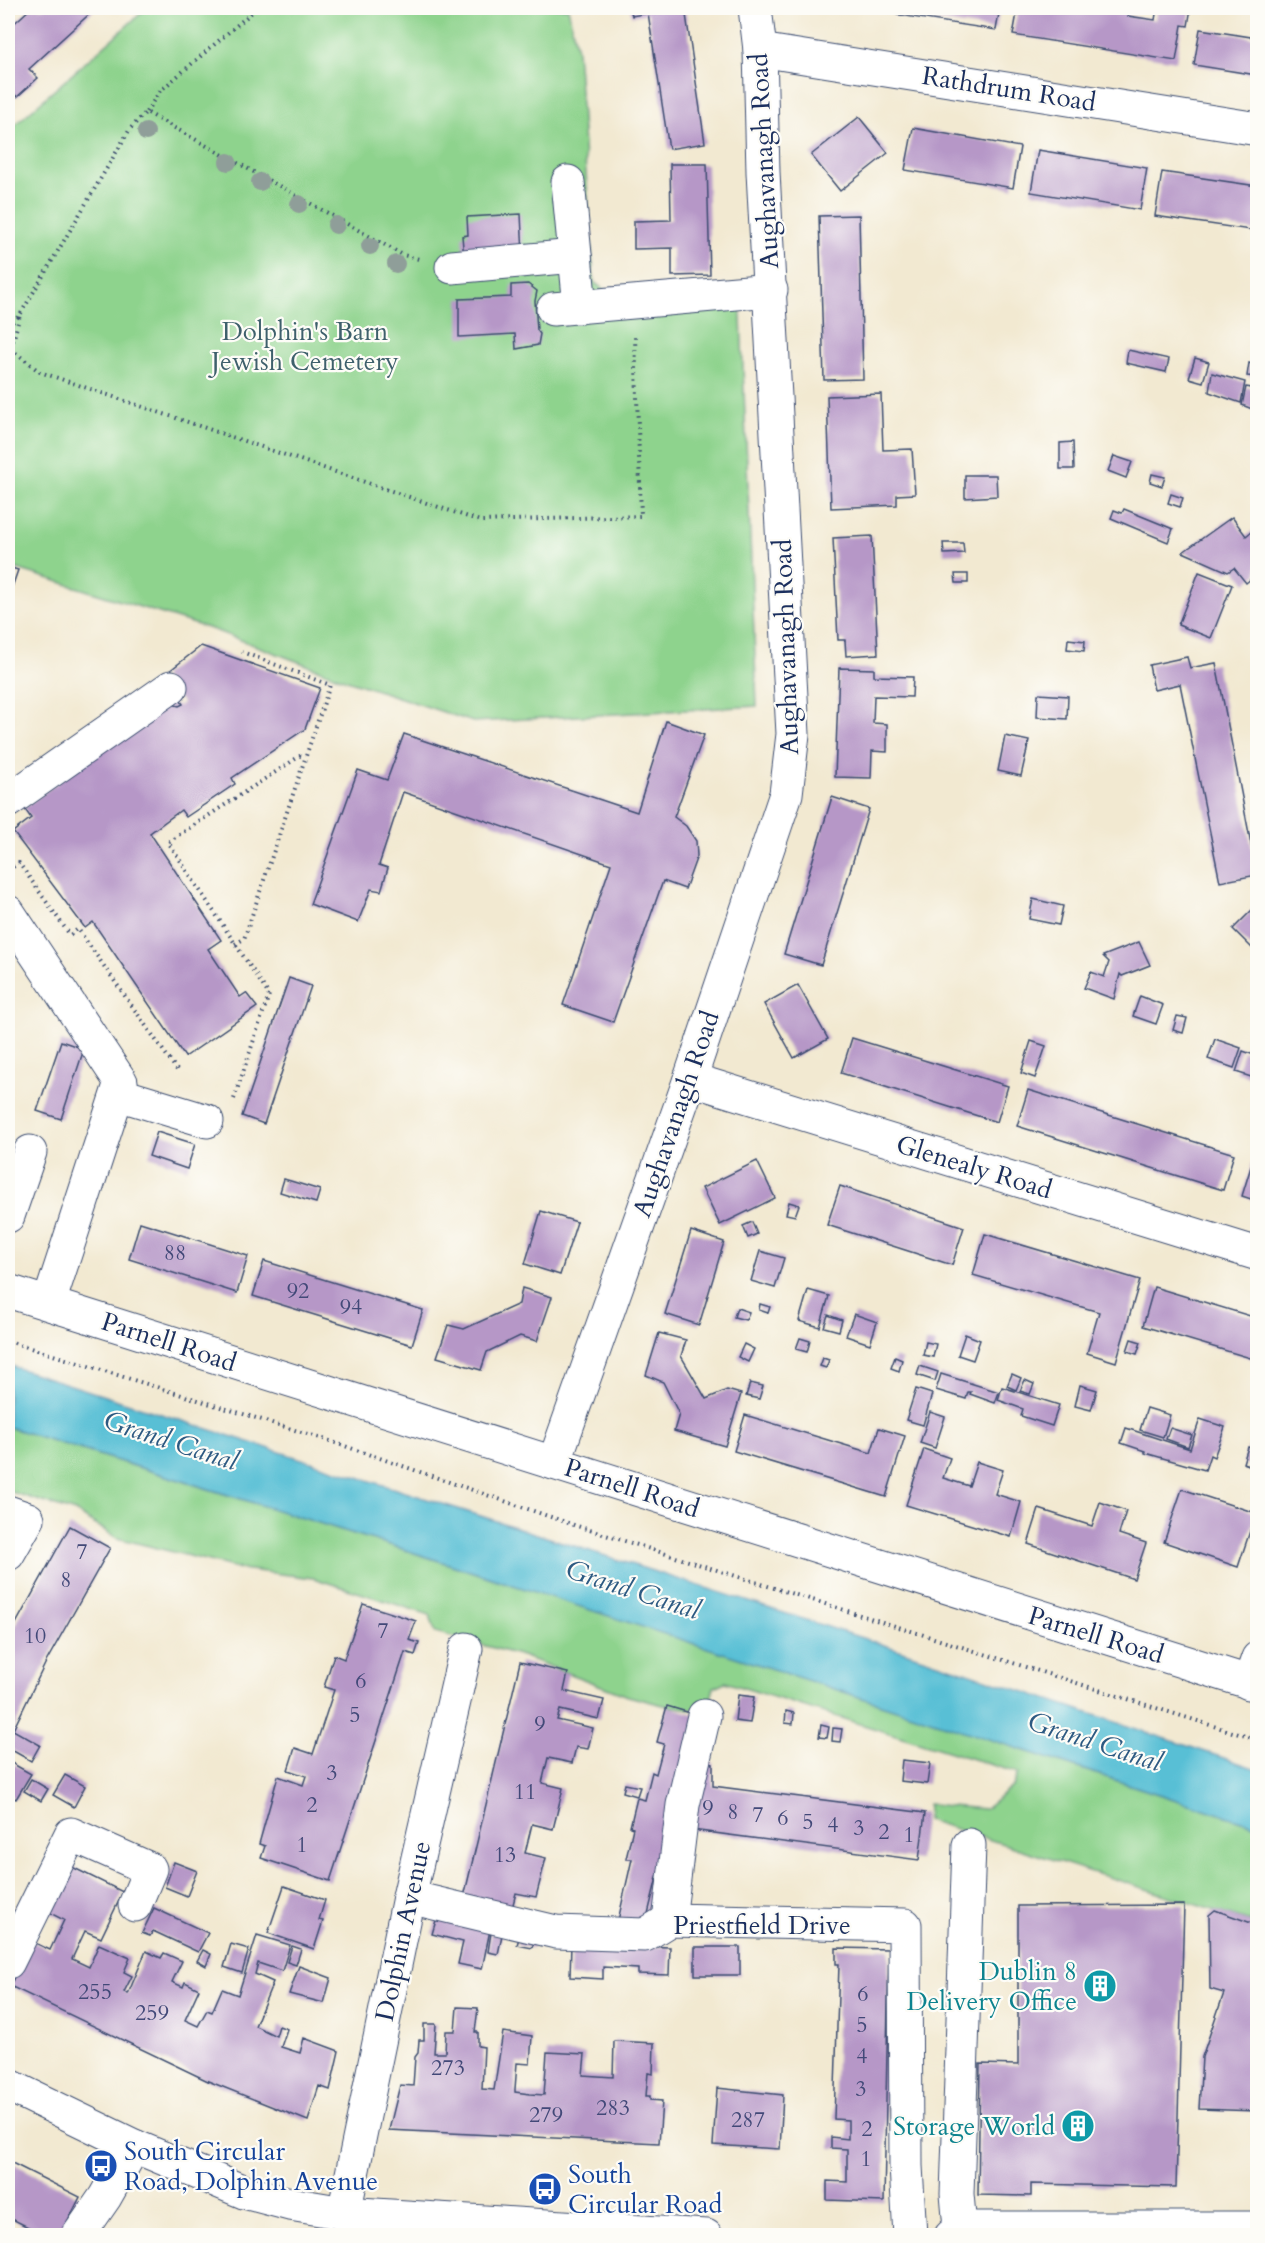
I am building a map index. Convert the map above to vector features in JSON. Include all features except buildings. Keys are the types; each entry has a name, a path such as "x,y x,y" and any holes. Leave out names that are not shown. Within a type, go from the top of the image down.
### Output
{"street":[{"name":"Aughavanagh Road","path":"554,1463 690,1079 786,794 793,734 760,50 755,8"},
{"name":"Rathdrum Road","path":"760,50 1257,129"},
{"path":"568,182 575,256 566,308 771,290"},
{"path":"452,267 575,256"},
{"path":"8,801 171,687"},
{"path":"8,912 121,1082 49,1304"},
{"name":"Glenealy Road","path":"690,1079 1257,1254"},
{"path":"118,1094 216,1108"},
{"path":"8,1216 30,1152"},
{"name":"Parnell Road","path":"8,1291 554,1463 1254,1675"},
{"path":"8,1554 18,1516"},
{"name":"Dolphin Avenue","path":"344,2213 409,1897 466,1649"},
{"path":"669,1920 683,1805 704,1716"},
{"path":"8,1962 71,1834 150,1869 135,1905"},
{"path":"969,1845 956,2232 1257,2228"},
{"name":"Priestfield Drive","path":"409,1897 556,1932 645,1935 669,1920 905,1925 906,2166 910,2235"},
{"path":"8,2085 134,2146 244,2192 290,2204 344,2213 549,2231 706,2235"},
{"path":"79,2234 105,2197 134,2146"}],"path":[{"path":"257,8 160,91 146,112 130,129 20,315 9,351 40,372 480,521 641,516 634,303"},
{"path":"146,112 403,255 452,267"},
{"path":"8,326 20,315"},
{"path":"235,944 244,939 330,685 242,652"},
{"path":"216,1108 234,1099 269,995 168,842 300,756 305,758"},
{"path":"8,870 19,863 70,935 78,929 183,1079"},
{"path":"171,1078 178,1073"},
{"path":"8,1341 330,1441 621,1540 1257,1740"}],"green space":[{"name":"Dolphin's Barn Jewish Cemetery","path":"147,8 568,8 577,50 594,282 606,291 740,294 757,706 473,722 344,679 214,630 8,566 8,131"},
{"path":"8,1427 390,1545 1257,1826 1257,1924 927,1820 928,1804 985,1809 1013,1786 1018,1773 725,1682 714,1687 708,1711 667,1706 628,1696 522,1656 435,1632 430,1615 313,1578 241,1569 117,1538 75,1512 8,1491"}],"water":[{"name":"Grand Canal","path":"8,1365 881,1644 1257,1769 1257,1826 390,1545 8,1427"}],"place":[{"name":"Dublin 8 Delivery Office","path":"1100,1986"},
{"name":"Storage World","path":"1078,2126"},
{"name":"South Circular Road, Dolphin Avenue","path":"101,2166"},
{"name":"South Circular Road","path":"545,2189"}]}
